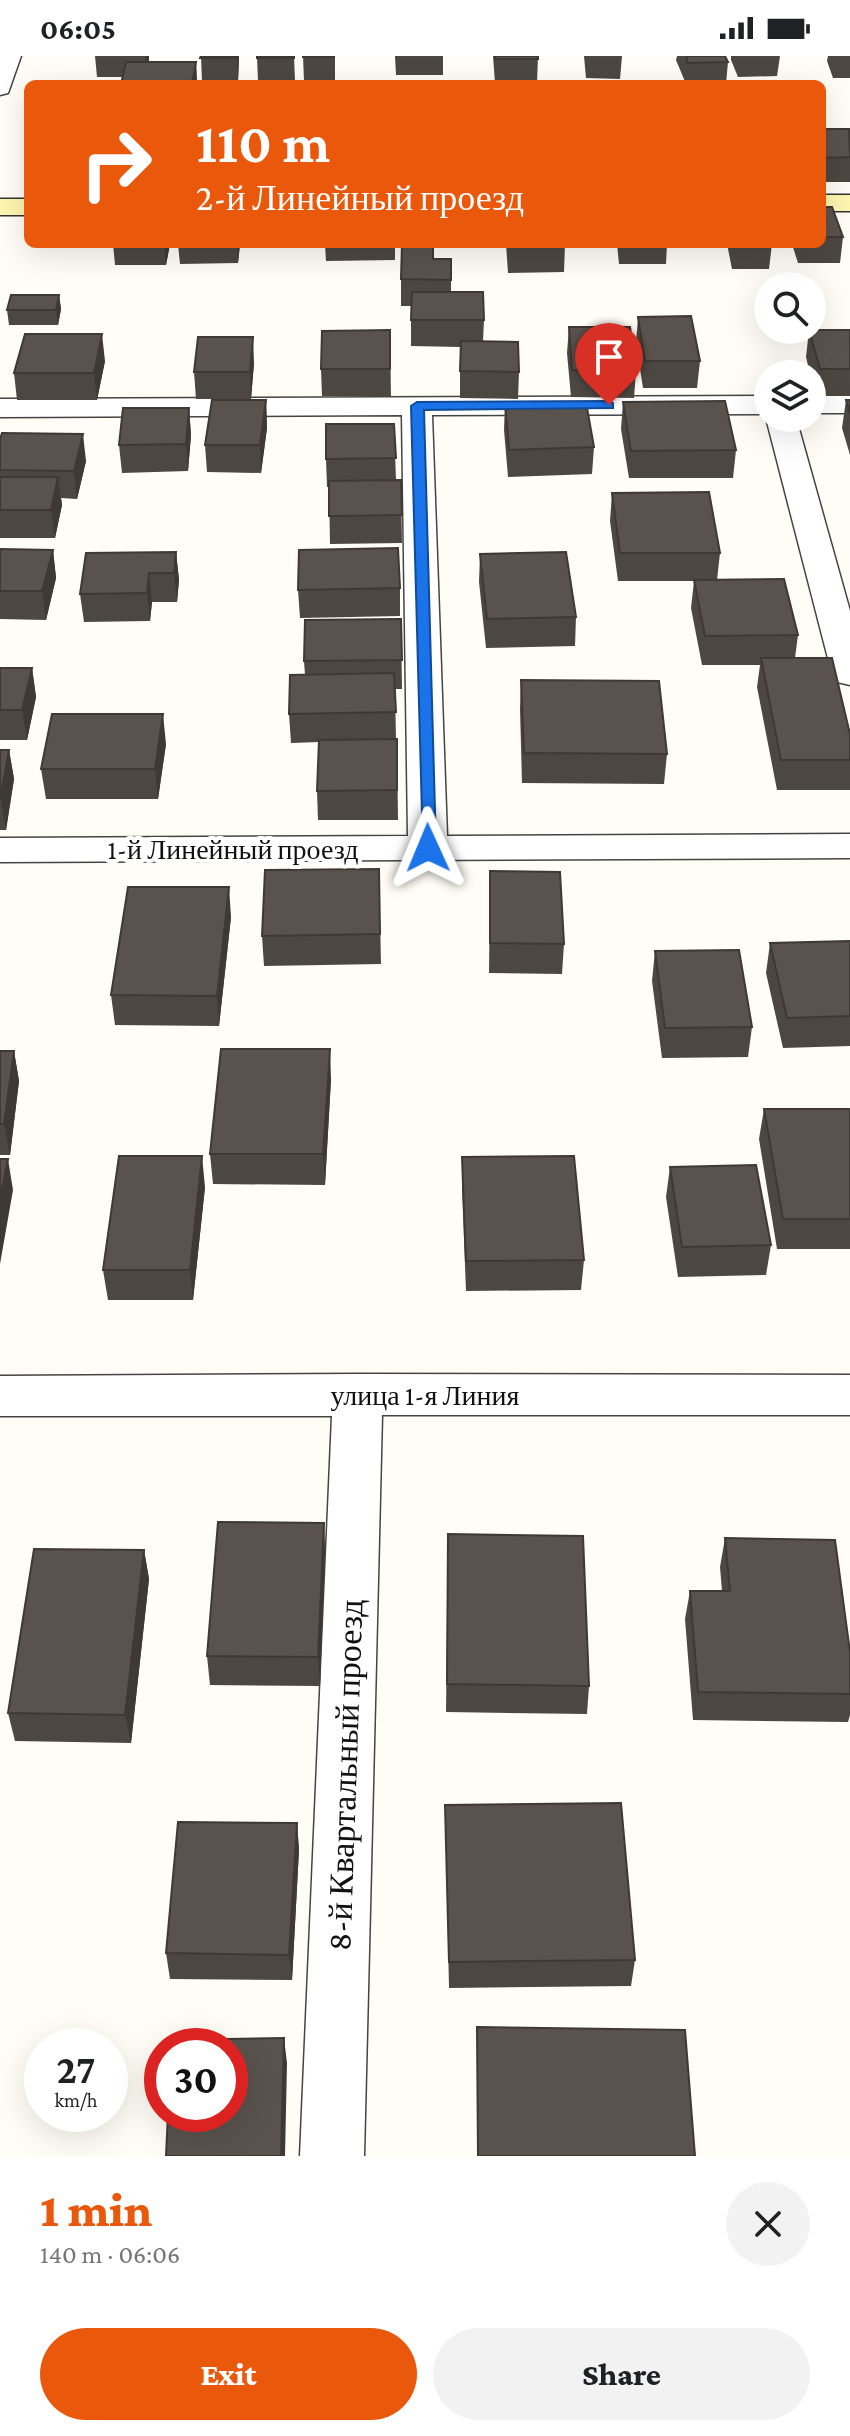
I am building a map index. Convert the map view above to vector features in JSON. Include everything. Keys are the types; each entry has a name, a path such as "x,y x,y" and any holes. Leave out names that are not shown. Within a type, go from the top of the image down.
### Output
{"main road":[{"path":"826,203 850,203"},
{"path":"0,207 24,207"}],"street":[{"path":"0,88 9,56"},
{"path":"826,404 850,404"},
{"path":"0,408 754,405"},
{"path":"417,406 428,848"},
{"path":"785,432 850,674"},
{"name":"1-й Линейный проезд","path":"0,850 850,846"},
{"name":"8-й Квартальный проезд","path":"332,2156 358,1394"},
{"name":"улица 1-я Линия","path":"0,1396 850,1395"}],"building":[{"path":"201,56 237,56 200,58"},
{"path":"294,56 294,58 257,58"},
{"path":"495,56 538,56 538,59 495,59"},
{"path":"686,56 725,56 728,62 688,63"},
{"path":"126,62 196,62 193,80 122,80"},
{"path":"826,129 849,129 850,157 826,158"},
{"path":"826,207 832,207 843,237 826,237"},
{"path":"402,248 433,248 433,259 451,259 451,280 401,279"},
{"path":"412,292 483,292 484,320 411,320"},
{"path":"11,295 59,295 56,310 7,310"},
{"path":"691,316 700,361 645,361 638,317"},
{"path":"569,327 630,327 636,371 572,370"},
{"path":"390,330 390,369 321,369 322,331"},
{"path":"826,330 850,330 850,369 826,369 826,360 817,360 813,344 826,344"},
{"path":"25,334 102,334 94,373 14,373"},
{"path":"198,337 253,337 250,372 194,372"},
{"path":"461,341 518,342 519,372 460,371"},
{"path":"212,400 266,400 260,445 205,445"},
{"path":"725,401 736,450 631,451 623,402"},
{"path":"505,402 586,402 594,447 509,450"},
{"path":"123,408 189,408 186,444 119,445"},
{"path":"326,424 394,424 396,458 326,459"},
{"path":"2,433 83,434 74,471 0,470"},
{"path":"0,477 58,477 51,510 0,510"},
{"path":"401,480 402,515 329,516 329,481"},
{"path":"709,492 720,553 620,553 612,493"},
{"path":"398,548 400,588 298,590 299,550"},
{"path":"0,549 53,550 42,591 0,591"},
{"path":"176,552 174,573 149,573 147,593 80,594 86,553"},
{"path":"566,552 576,617 487,619 480,554"},
{"path":"784,579 798,635 705,636 694,580"},
{"path":"401,619 402,660 304,661 305,620"},
{"path":"761,658 832,658 850,734 850,760 781,760"},
{"path":"0,668 32,668 22,710 0,710"},
{"path":"394,673 396,712 289,714 290,675"},
{"path":"521,680 659,681 667,754 524,753"},
{"path":"52,714 163,714 155,769 41,769"},
{"path":"397,739 397,790 317,791 319,740"},
{"path":"0,750 9,750 0,800"},
{"path":"379,869 380,934 262,936 265,870"},
{"path":"490,871 560,872 564,944 490,943"},
{"path":"128,887 229,887 217,996 111,995"},
{"path":"850,941 850,1016 787,1018 770,943"},
{"path":"739,950 752,1027 665,1028 655,951"},
{"path":"221,1049 330,1049 323,1154 210,1154"},
{"path":"0,1051 14,1051 4,1124 0,1124"},
{"path":"764,1109 850,1109 850,1219 783,1219"},
{"path":"119,1156 202,1156 190,1270 103,1270"},
{"path":"574,1156 584,1260 466,1261 462,1157"},
{"path":"0,1159 8,1159 0,1200"},
{"path":"756,1165 771,1245 682,1247 670,1167"},
{"path":"218,1522 324,1523 318,1657 207,1656"},
{"path":"448,1534 583,1536 589,1686 447,1684"},
{"path":"725,1538 835,1540 850,1652 850,1694 698,1692 690,1591 730,1591"},
{"path":"34,1549 144,1550 125,1715 8,1713"},
{"path":"621,1803 635,1960 449,1962 445,1805"},
{"path":"178,1822 297,1823 289,1955 166,1953"},
{"path":"477,2027 685,2030 695,2156 478,2156"},
{"path":"284,2038 281,2156 166,2156 167,2132 248,2132 248,2039"}],"route":[{"path":"428,848 417,406 609,405"}]}
